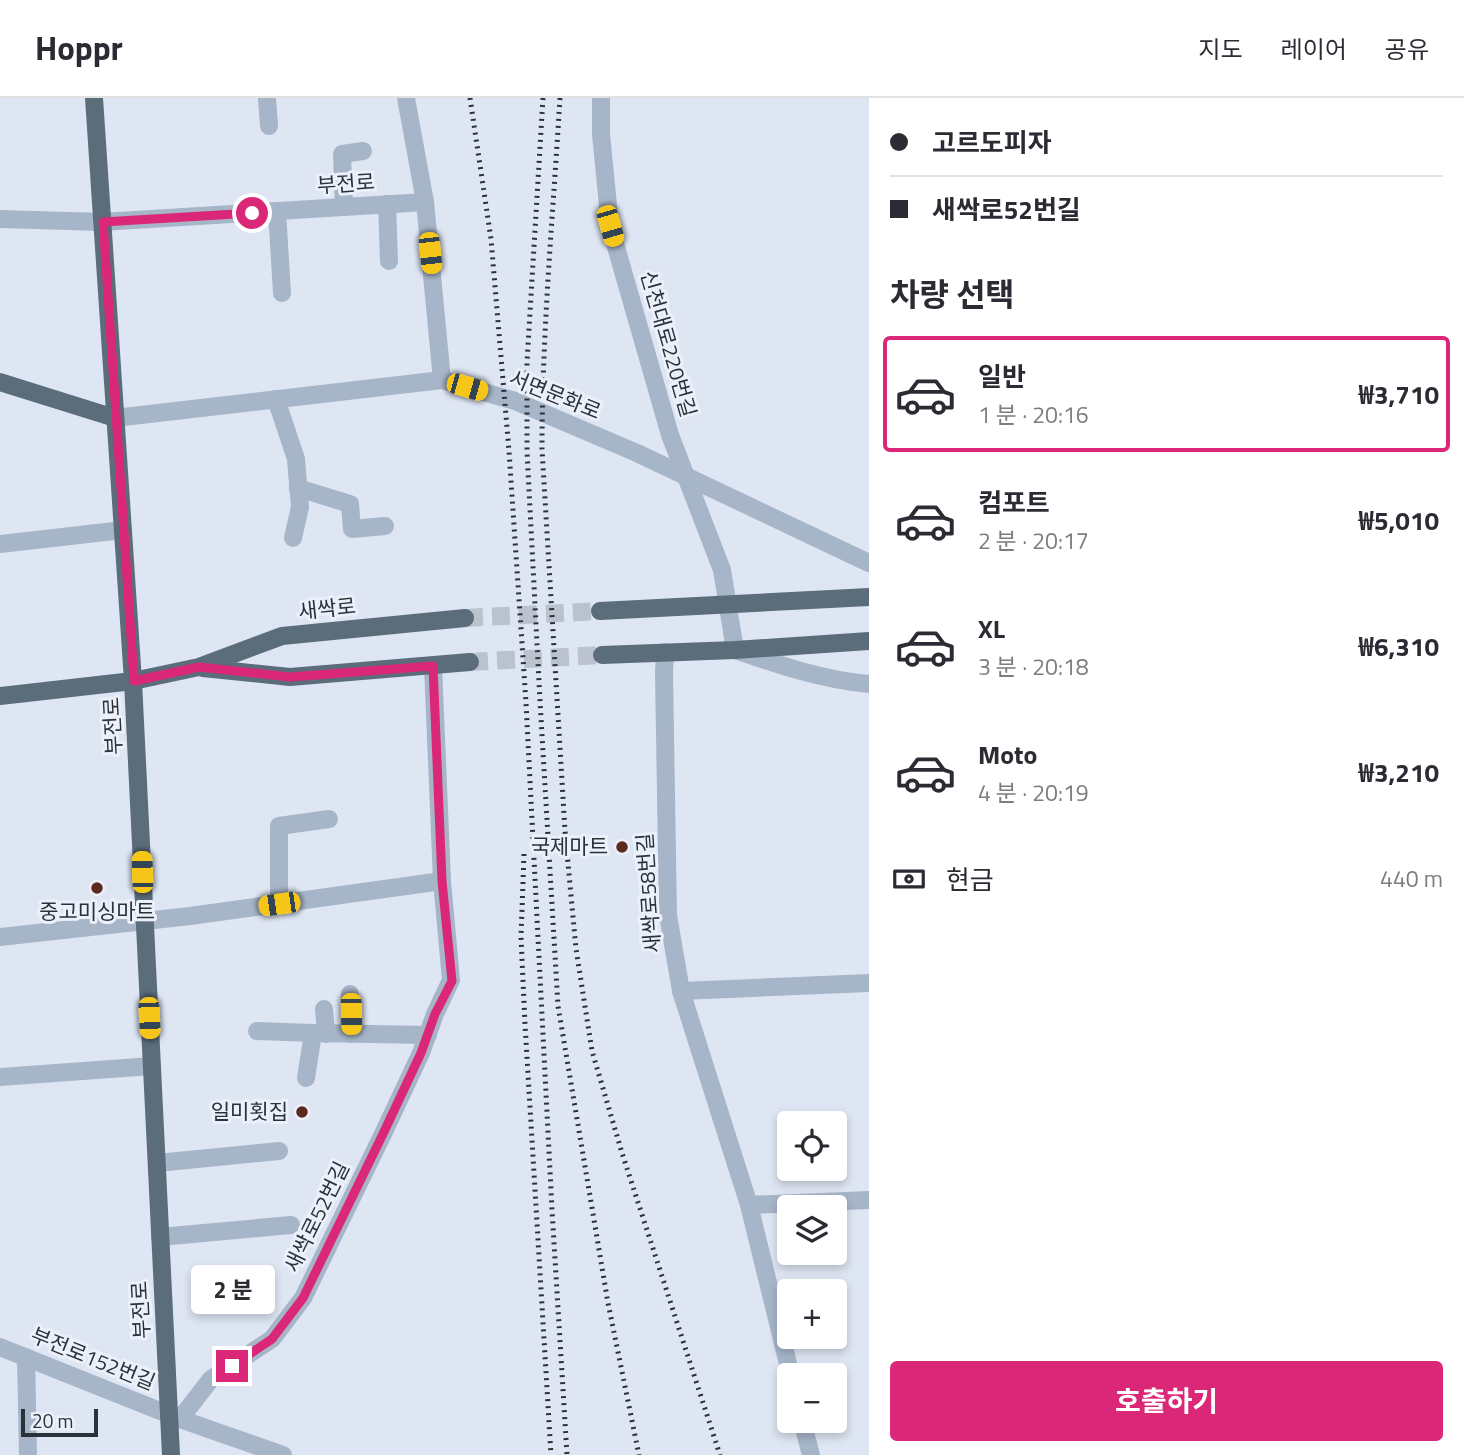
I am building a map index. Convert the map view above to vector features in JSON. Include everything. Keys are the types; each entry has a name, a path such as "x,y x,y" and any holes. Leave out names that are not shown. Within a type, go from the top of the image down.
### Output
{"main road":[{"name":"부전로","path":"94,98 134,681 160,1237 174,1416 171,1455"},
{"name":"서면문화로","path":"0,382 116,418"},
{"path":"600,611 869,597"},
{"name":"새싹로","path":"0,696 134,681 199,667 282,636 465,618"},
{"path":"603,655 869,641"},
{"name":"새싹로","path":"199,667 290,677 470,662"}],"street":[{"path":"267,98 269,126"},
{"path":"406,98 425,202 442,380"},
{"name":"신천대로220번길","path":"601,98 601,134 610,226 670,435 686,476"},
{"path":"344,207 342,154 363,151"},
{"name":"부전로","path":"0,219 103,222 425,202"},
{"path":"387,204 389,261"},
{"path":"277,211 282,293"},
{"name":"서면문화로","path":"116,418 442,380 515,401 637,453 869,563"},
{"path":"276,399 296,459 300,507 293,538"},
{"path":"686,476 722,570 735,650 777,665 842,681 869,684"},
{"path":"298,488 350,504 352,529 385,527"},
{"path":"0,544 123,530"},
{"name":"새싹로58번길","path":"665,652 668,915 681,991 749,1205 788,1363"},
{"name":"새싹로52번길","path":"174,1416 211,1379 272,1339 303,1298 382,1136 452,981 442,881 433,666"},
{"path":"279,904 279,826 329,820"},
{"path":"0,937 190,916 442,881"},
{"path":"681,991 869,983"},
{"path":"350,994 351,1034"},
{"path":"306,1078 320,1034 324,1009"},
{"path":"257,1031 428,1035"},
{"path":"0,1077 152,1066"},
{"path":"157,1163 279,1151"},
{"path":"749,1205 869,1200"},
{"path":"160,1237 291,1225"},
{"name":"부전로152번길","path":"0,1347 174,1416 283,1455"},
{"path":"26,1357 28,1455"},
{"path":"805,1433 811,1455"}],"tunnel":[{"path":"465,618 600,611"},
{"path":"470,662 602,655"}],"railway":[{"path":"470,98 491,239 509,451 526,703 567,1455"},
{"path":"543,98 527,362 527,451 558,1006 608,1303 639,1455"},
{"path":"560,98 546,317 542,449 565,831 576,949 592,1051 622,1153 720,1455"},
{"path":"524,854 521,937 551,1455"}],"place":[{"name":"국제마트","path":"622,847"},
{"name":"중고미싱마트","path":"97,888"},
{"name":"일미횟집","path":"302,1112"}],"route":[{"path":"232,1366 272,1339 303,1298 382,1136 452,981 442,881 433,666 290,677 199,667 134,681 103,222 252,213"}]}
